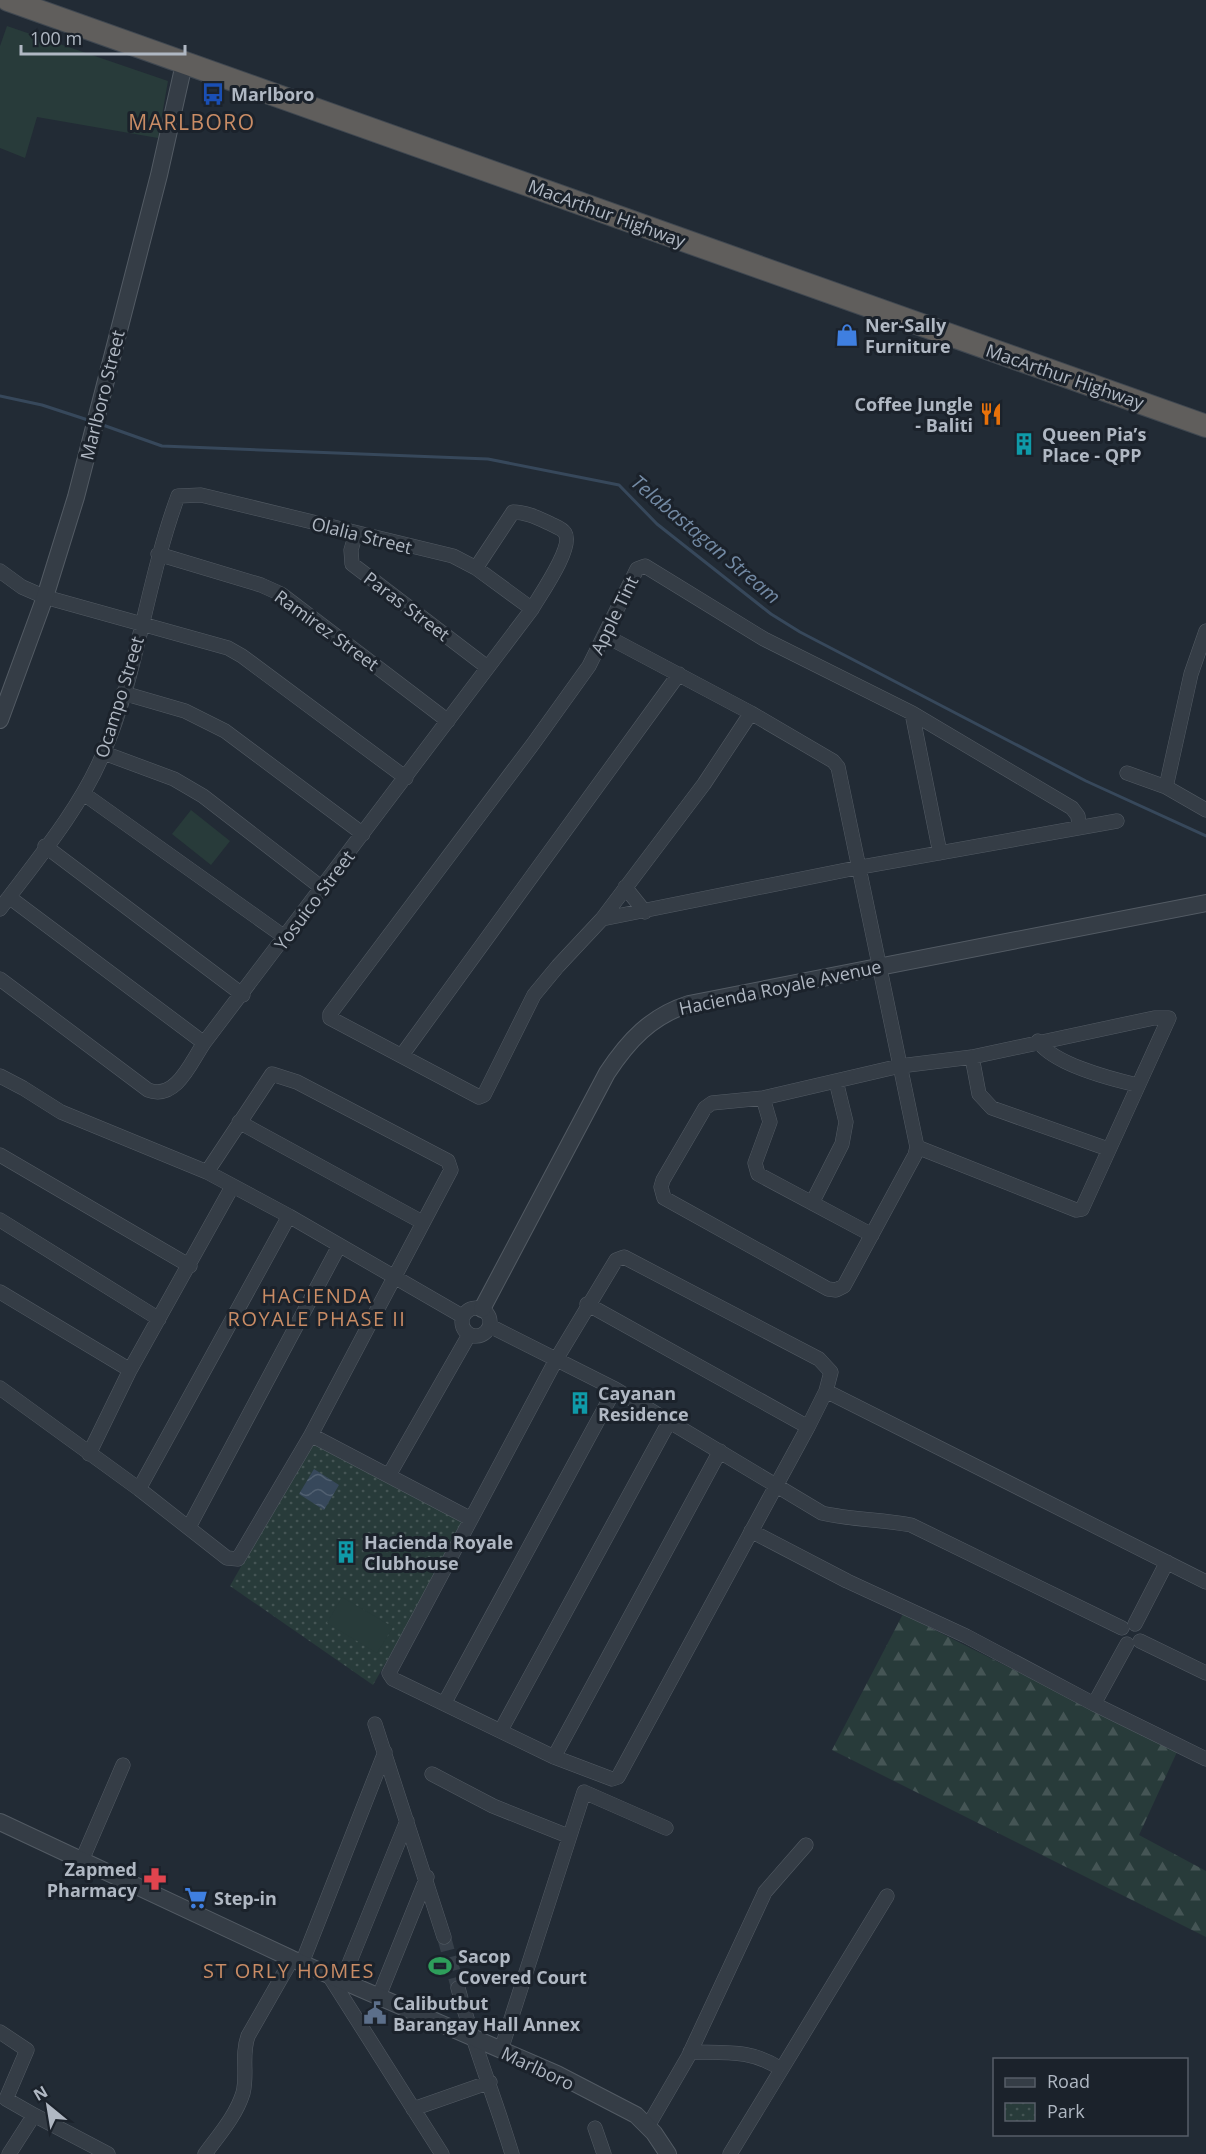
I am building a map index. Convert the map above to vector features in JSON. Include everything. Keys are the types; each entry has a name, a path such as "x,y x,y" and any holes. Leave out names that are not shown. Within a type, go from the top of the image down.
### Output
{"highway":[{"name":"MacArthur Highway","path":"8,0 1206,426"}],"street":[{"name":"Marlboro Street","path":"0,720 45,597 93,433 159,176 184,64"},
{"name":"Olalia Street","path":"178,496 201,495 453,556 476,568 532,609"},
{"name":"Ocampo Street","path":"4,903 84,794 104,753 123,693 158,554 178,496"},
{"name":"Yosuico Street","path":"0,979 148,1090 156,1093 165,1092 175,1086 204,1043 243,995 532,609 560,561 567,534 540,519 513,512 476,568"},
{"name":"Paras Street","path":"356,534 351,550 352,564 487,667"},
{"name":"Ramirez Street","path":"158,554 261,585 281,594 448,721"},
{"name":"Apple Tint","path":"402,1055 336,1022 330,1018 330,1014 540,735 589,666 606,636 632,577 637,569 645,566 794,656 912,713 1072,808 1078,816 1080,828"},
{"path":"0,571 22,587 45,597 228,648 406,778"},
{"path":"1166,787 1200,667 1206,631"},
{"path":"606,636 751,713 832,760 838,767 861,867 900,1066 917,1147 915,1155 844,1287 836,1290 828,1289 664,1198 661,1187 663,1180 705,1108 712,1103 763,1098 900,1066 972,1057 1038,1041 1168,1016 1169,1021 1137,1085 1084,1207 1078,1210 917,1147"},
{"path":"679,674 402,1055 479,1096 484,1095 534,996 579,942 602,919 704,784 751,713"},
{"path":"123,693 185,711 225,730 363,834"},
{"path":"912,713 939,853"},
{"path":"104,753 174,779 203,796 322,888"},
{"path":"1127,773 1166,787 1206,810"},
{"path":"84,794 286,938"},
{"path":"602,919 861,867 1117,821"},
{"path":"45,846 243,995"},
{"path":"625,887 645,912"},
{"path":"4,903 204,1043"},
{"name":"Hacienda Royale Avenue","path":"482,1309 607,1074 622,1051 643,1028 669,1010 689,1004 1206,903"},
{"path":"1038,1041 1044,1050 1063,1060 1117,1081 1137,1085"},
{"path":"972,1057 979,1094 992,1108 1108,1149"},
{"path":"0,1388 139,1489 227,1558 238,1559 311,1435 451,1170 448,1161 297,1082 272,1074 207,1172"},
{"path":"0,1076 61,1112 207,1172 395,1275 462,1316"},
{"path":"812,1203 842,1144 846,1122 836,1081"},
{"path":"763,1098 770,1122 754,1170 872,1235"},
{"path":"239,1122 422,1222"},
{"path":"0,1155 190,1266"},
{"path":"89,1454 130,1371 232,1187"},
{"path":"139,1489 290,1216"},
{"path":"0,1220 159,1320"},
{"path":"189,1527 339,1246"},
{"path":"624,1257 819,1359 831,1372 826,1391 808,1427 618,1777 608,1778 554,1757 445,1702 393,1679 389,1672 469,1518 557,1358 587,1304 616,1260 624,1257"},
{"path":"0,1292 130,1371"},
{"path":"587,1304 808,1427"},
{"path":"469,1335 461,1323 462,1316 470,1308 482,1309 487,1313 490,1326"},
{"path":"490,1326 615,1389 822,1513 840,1518 883,1520 911,1526 1142,1631 1094,1704"},
{"path":"469,1335 481,1335 490,1326"},
{"path":"389,1474 469,1335"},
{"path":"445,1702 615,1389"},
{"path":"826,1391 1206,1582"},
{"path":"501,1730 669,1422"},
{"path":"311,1435 469,1518"},
{"path":"554,1757 720,1451"},
{"path":"752,1531 847,1581 966,1636 1094,1704 1206,1759"},
{"path":"1167,1562 1121,1637 1206,1673"},
{"path":"375,1724 427,1877 444,1937"},
{"path":"205,2154 237,2108 243,2092 243,2049 248,2036 297,1961 385,1752"},
{"path":"82,1860 123,1765"},
{"path":"432,1774 493,1806 568,1836"},
{"path":"501,2050 584,1792 666,1828"},
{"path":"407,1821 335,1978 442,2154"},
{"name":"Marlboro","path":"0,1822 297,1961 557,2074 636,2115 648,2126 668,2154"},
{"path":"648,2126 690,2052 765,1892 806,1845"},
{"path":"379,1996 427,1877"},
{"path":"730,2154 887,1896"},
{"path":"458,1988 472,2038 490,2082 510,2153"},
{"path":"0,2032 27,2050 3,2098 108,2154"},
{"path":"690,2052 747,2053 769,2060 782,2069"},
{"path":"413,2109 490,2082"},
{"path":"9,2154 34,2115"},
{"path":"595,2128 604,2154"}],"green space":[{"path":"7,26 168,81 158,138 37,117 25,158 0,148 0,46"},
{"path":"191,810 230,841 211,865 172,834"},
{"path":"316,1434 469,1517 373,1685 230,1586"},
{"path":"342,1597 393,1627 377,1653 327,1623"},
{"path":"903,1614 1177,1752 1139,1835 1206,1871 1206,1937 832,1750"}],"water":[{"path":"314,1469 339,1485 324,1510 299,1494"}],"waterway":[{"name":"Telabastagan Stream","path":"0,396 42,405 91,421"},
{"name":"Telabastagan Stream","path":"100,424 162,446 488,459 619,485 657,524 771,614 800,632 1086,781 1206,836"}],"tunnel":[{"path":"444,1937 458,1988"}],"place":[{"name":"Marlboro","path":"213,94"},
{"name":"Ner-Sally Furniture","path":"847,335"},
{"name":"Coffee Jungle - Baliti","path":"991,414"},
{"name":"Queen Pia’s Place - QPP","path":"1024,444"},
{"name":"Cayanan Residence","path":"580,1403"},
{"name":"Hacienda Royale Clubhouse","path":"346,1552"},
{"name":"Zapmed Pharmacy","path":"155,1879"},
{"name":"Step-in","path":"196,1898"},
{"name":"Sacop Covered Court","path":"440,1966"},
{"name":"Calibutbut Barangay Hall Annex","path":"375,2013"}],"district":[{"name":"MARLBORO","path":"192,122"},
{"name":"HACIENDA ROYALE PHASE II","path":"317,1306"},
{"name":"ST ORLY HOMES","path":"289,1970"}]}
